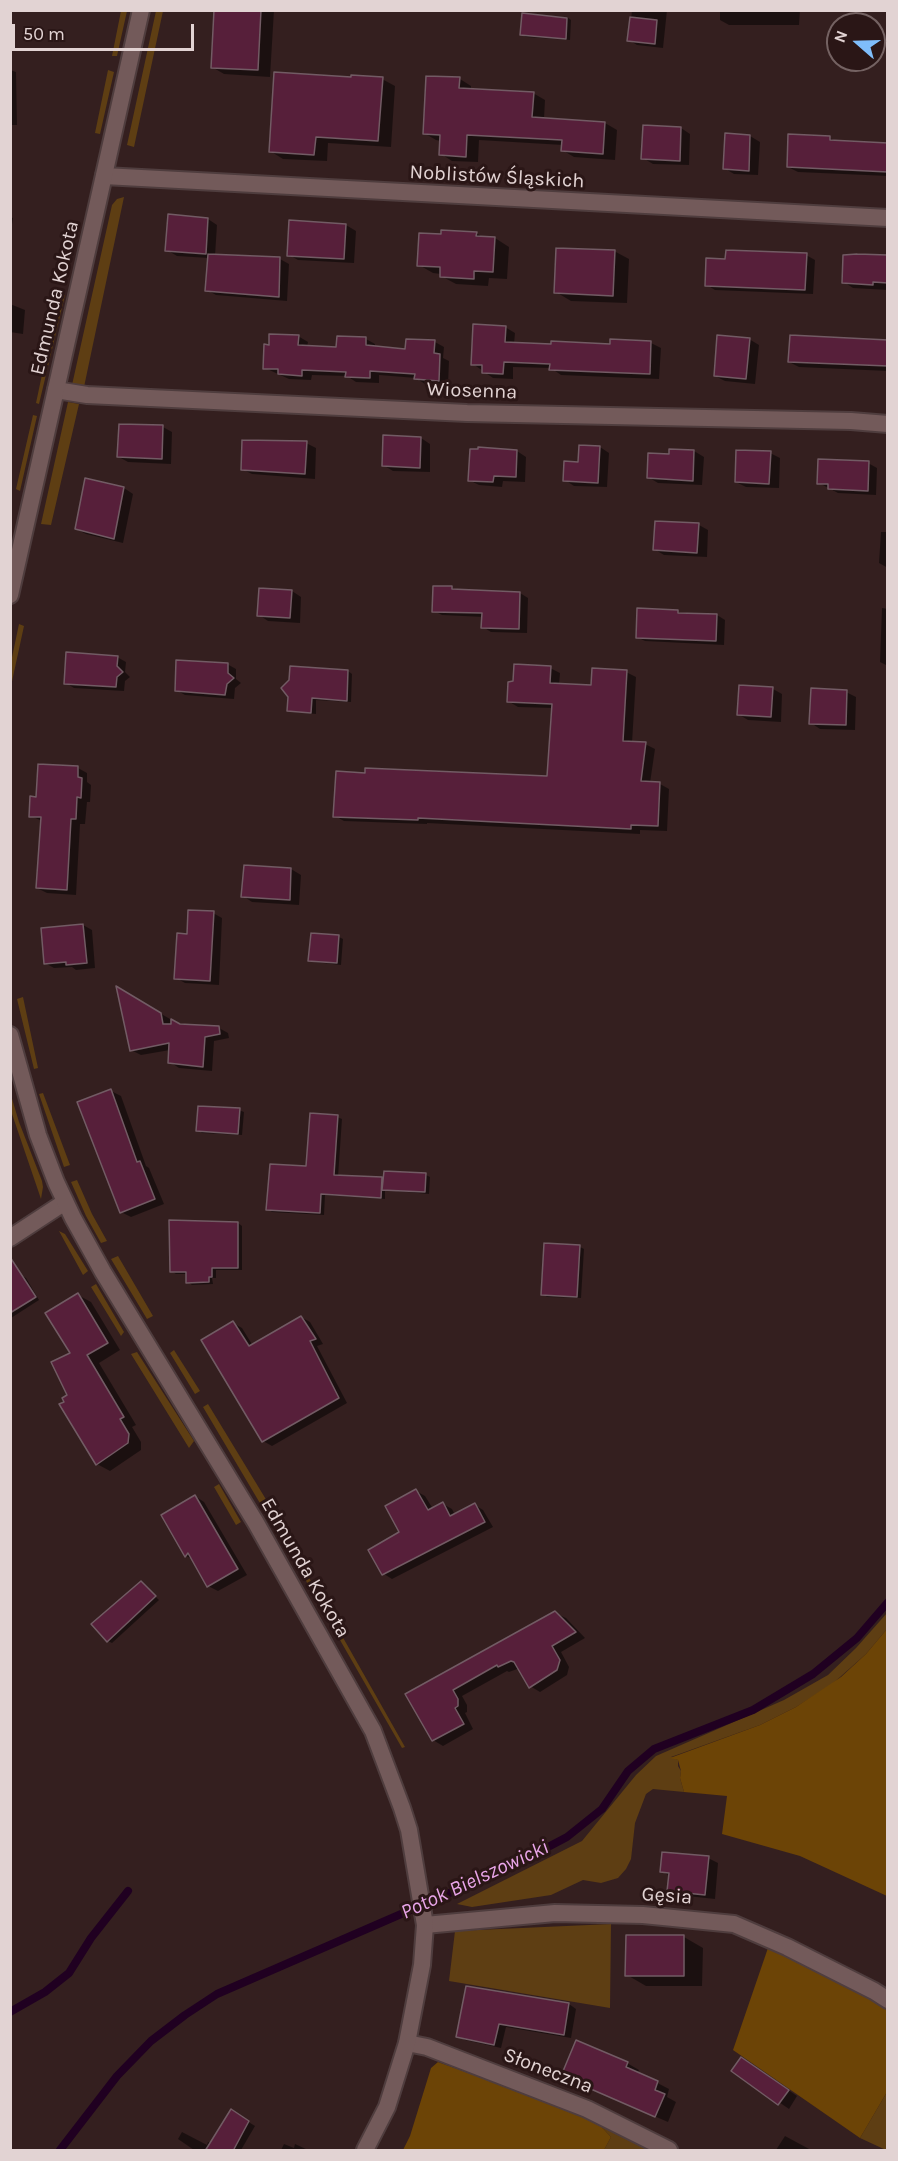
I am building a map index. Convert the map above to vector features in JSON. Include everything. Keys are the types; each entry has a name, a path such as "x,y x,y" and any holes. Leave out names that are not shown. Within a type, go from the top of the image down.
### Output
{"street":[{"name":"Edmunda Kokota","path":"10,595 141,10"},
{"name":"Noblistów Śląskich","path":"104,176 888,218"},
{"name":"Wiosenna","path":"56,390 87,395 467,413 888,424"},
{"name":"Edmunda Kokota","path":"10,1035 38,1135 64,1202 103,1272 256,1523 373,1731 392,1777 409,1830 425,1922 422,1965 407,2043 387,2107 365,2151"},
{"path":"10,1238 64,1202"},
{"name":"Gęsia","path":"425,1922 555,1913 643,1915 734,1924 787,1947 888,2000"},
{"name":"Słoneczna","path":"407,2043 427,2047 587,2109 669,2151"}],"shaded area":[{"path":"121,11 127,11 117,56 112,56"},
{"path":"156,11 163,11 134,147 127,145"},
{"path":"108,70 114,72 100,134 95,133"},
{"path":"124,197 84,387 72,385 112,205 117,199"},
{"path":"59,294 65,295 39,404 36,403"},
{"path":"68,402 79,404 51,525 41,524"},
{"path":"33,415 37,416 20,491 16,489"},
{"path":"19,624 24,626 11,686 11,662"},
{"path":"23,997 38,1068 34,1069 17,999"},
{"path":"10,1092 42,1181 41,1199 11,1111"},
{"path":"43,1093 70,1165 64,1167 39,1094"},
{"path":"77,1180 107,1241 101,1243 86,1216 71,1182"},
{"path":"59,1231 65,1234 88,1271 83,1275"},
{"path":"118,1256 153,1316 147,1319 111,1259"},
{"path":"96,1284 124,1332 121,1336 91,1287"},
{"path":"174,1350 200,1391 195,1394 170,1353"},
{"path":"137,1352 194,1441 189,1448 131,1354"},
{"path":"208,1404 270,1506 264,1510 203,1407"},
{"path":"219,1484 241,1522 236,1525 214,1487"},
{"path":"286,1537 405,1747 402,1748 282,1539"},
{"path":"887,1613 887,1629 866,1654 831,1685 796,1707 760,1725 671,1757 678,1760 684,1792 653,1789 646,1794 635,1823 631,1859 618,1878 601,1883 583,1880 551,1895 472,1907 457,1904 582,1841 636,1775 656,1756 784,1700 828,1675"},
{"path":"887,1629 887,1896 800,1856 722,1834 727,1796 684,1792 678,1760 670,1758 760,1725 796,1707 841,1677 866,1654"},
{"path":"611,1924 610,2008 449,1981 455,1931"},
{"path":"769,1945 870,1998 887,2010 887,2092 860,2138 733,2050"},
{"path":"438,2062 585,2115 596,2121 611,2137 604,2150 403,2150 410,2136 431,2068"},
{"path":"887,2092 887,2150 886,2150 860,2138"},
{"path":"596,2121 654,2149 604,2150 611,2137"}],"building":[{"path":"214,10 261,10 258,70 211,68"},
{"path":"522,13 567,18 566,39 520,35"},
{"path":"630,17 657,20 655,44 627,41"},
{"path":"274,72 383,77 378,141 316,137 314,155 269,152"},
{"path":"426,76 460,77 459,88 534,92 532,117 605,122 603,154 561,151 562,140 467,135 466,157 439,155 440,135 423,134"},
{"path":"643,125 681,127 680,161 641,159"},
{"path":"725,133 750,135 749,171 723,169"},
{"path":"788,134 830,136 830,140 888,143 888,172 787,167"},
{"path":"168,214 208,218 206,254 165,251"},
{"path":"289,220 346,224 344,259 287,256"},
{"path":"441,230 477,232 476,236 495,237 493,272 474,271 474,279 440,277 440,267 417,266 419,233 441,234"},
{"path":"556,248 615,250 613,296 554,293"},
{"path":"726,250 807,253 805,290 705,286 706,258 725,259"},
{"path":"208,254 280,257 279,297 205,291"},
{"path":"843,255 888,255 888,283 873,282 873,285 842,283"},
{"path":"473,324 506,326 505,342 551,344 551,341 610,344 610,339 651,341 650,374 549,370 550,364 504,362 503,374 482,373 482,365 471,365"},
{"path":"269,334 299,335 298,345 336,347 337,336 366,337 366,345 405,349 406,339 435,340 434,353 440,354 439,381 414,379 415,374 370,371 370,378 345,377 346,372 302,370 302,376 278,374 278,369 263,369 264,344 269,345"},
{"path":"717,335 750,338 746,379 714,376"},
{"path":"790,335 888,340 888,366 788,362"},
{"path":"119,424 163,425 162,459 117,457"},
{"path":"383,435 421,437 420,468 382,466"},
{"path":"242,440 307,441 305,474 241,470"},
{"path":"579,445 600,446 598,483 563,481 564,461 578,462"},
{"path":"478,447 517,450 516,477 494,476 493,482 468,481 470,449 478,449"},
{"path":"669,449 694,450 693,481 647,478 648,453 669,454"},
{"path":"736,450 771,451 769,484 735,482"},
{"path":"818,459 869,461 868,491 828,489 828,484 817,484"},
{"path":"85,478 124,487 114,539 75,529"},
{"path":"655,521 699,523 697,553 653,550"},
{"path":"433,586 520,592 519,629 481,628 482,613 432,612"},
{"path":"259,588 292,590 290,618 257,616"},
{"path":"637,608 678,610 678,613 717,614 716,641 636,638"},
{"path":"66,652 118,656 117,666 123,672 117,677 116,687 64,684"},
{"path":"176,660 228,663 228,673 234,678 227,684 225,695 175,691"},
{"path":"514,664 551,666 550,683 591,685 592,668 627,670 623,741 646,742 641,781 660,782 658,826 631,825 631,829 418,818 418,820 333,817 336,771 365,773 365,768 547,776 552,704 507,702 508,682 513,681"},
{"path":"290,666 348,670 347,701 312,698 311,713 287,711 288,697 281,688 289,680"},
{"path":"739,685 773,687 771,717 737,715"},
{"path":"811,688 847,690 846,725 809,724"},
{"path":"38,764 78,766 78,777 82,778 81,798 77,797 76,819 71,819 67,890 36,888 41,817 29,817 30,796 36,797"},
{"path":"244,865 291,868 290,900 241,897"},
{"path":"188,910 214,911 210,981 174,979 177,933 187,934"},
{"path":"83,924 87,963 44,964 41,928"},
{"path":"311,933 339,935 337,963 308,961"},
{"path":"116,986 161,1013 163,1024 171,1024 171,1019 180,1024 219,1026 220,1034 205,1037 203,1067 168,1063 169,1043 130,1051"},
{"path":"111,1089 137,1162 140,1161 155,1199 120,1213 77,1102"},
{"path":"198,1106 240,1108 238,1134 196,1131"},
{"path":"310,1113 338,1115 334,1175 382,1177 381,1198 321,1194 320,1213 266,1210 270,1164 306,1166"},
{"path":"384,1171 426,1173 425,1192 382,1190"},
{"path":"169,1220 238,1222 238,1268 212,1268 212,1277 209,1277 209,1282 186,1283 186,1272 170,1272"},
{"path":"544,1243 580,1245 577,1297 541,1295"},
{"path":"10,1257 36,1297 10,1313"},
{"path":"78,1293 108,1343 87,1355 124,1417 120,1419 129,1434 128,1443 96,1465 59,1404 64,1402 62,1398 67,1395 51,1362 70,1353 45,1313"},
{"path":"301,1316 316,1339 310,1341 339,1398 262,1442 201,1340 233,1321 249,1346"},
{"path":"416,1489 428,1510 443,1502 450,1516 475,1503 485,1522 382,1575 368,1550 399,1532 385,1506"},
{"path":"195,1495 238,1569 207,1587 188,1553 185,1557 161,1515"},
{"path":"141,1581 156,1596 107,1642 91,1624"},
{"path":"555,1611 576,1632 552,1646 560,1660 557,1670 529,1688 514,1662 511,1661 498,1667 497,1665 453,1690 458,1699 458,1706 455,1708 464,1724 432,1741 405,1694"},
{"path":"662,1852 709,1856 705,1895 667,1891 669,1873 660,1872"},
{"path":"626,1935 684,1935 684,1976 625,1976"},
{"path":"466,1986 569,2003 564,2035 499,2024 494,2045 456,2037"},
{"path":"576,2040 628,2062 626,2067 658,2081 655,2090 665,2094 655,2117 561,2076"},
{"path":"741,2057 789,2090 778,2105 731,2071"},
{"path":"231,2109 249,2121 233,2151 205,2151"}],"waterway":[{"name":"Potok Bielszowicki","path":"60,2150 117,2076 151,2041 185,2015 217,1994 514,1865 567,1837 602,1809 628,1771 654,1749 753,1710 813,1674 857,1638 888,1602"},
{"path":"10,2012 45,1992 69,1973 91,1938 128,1891"}]}
